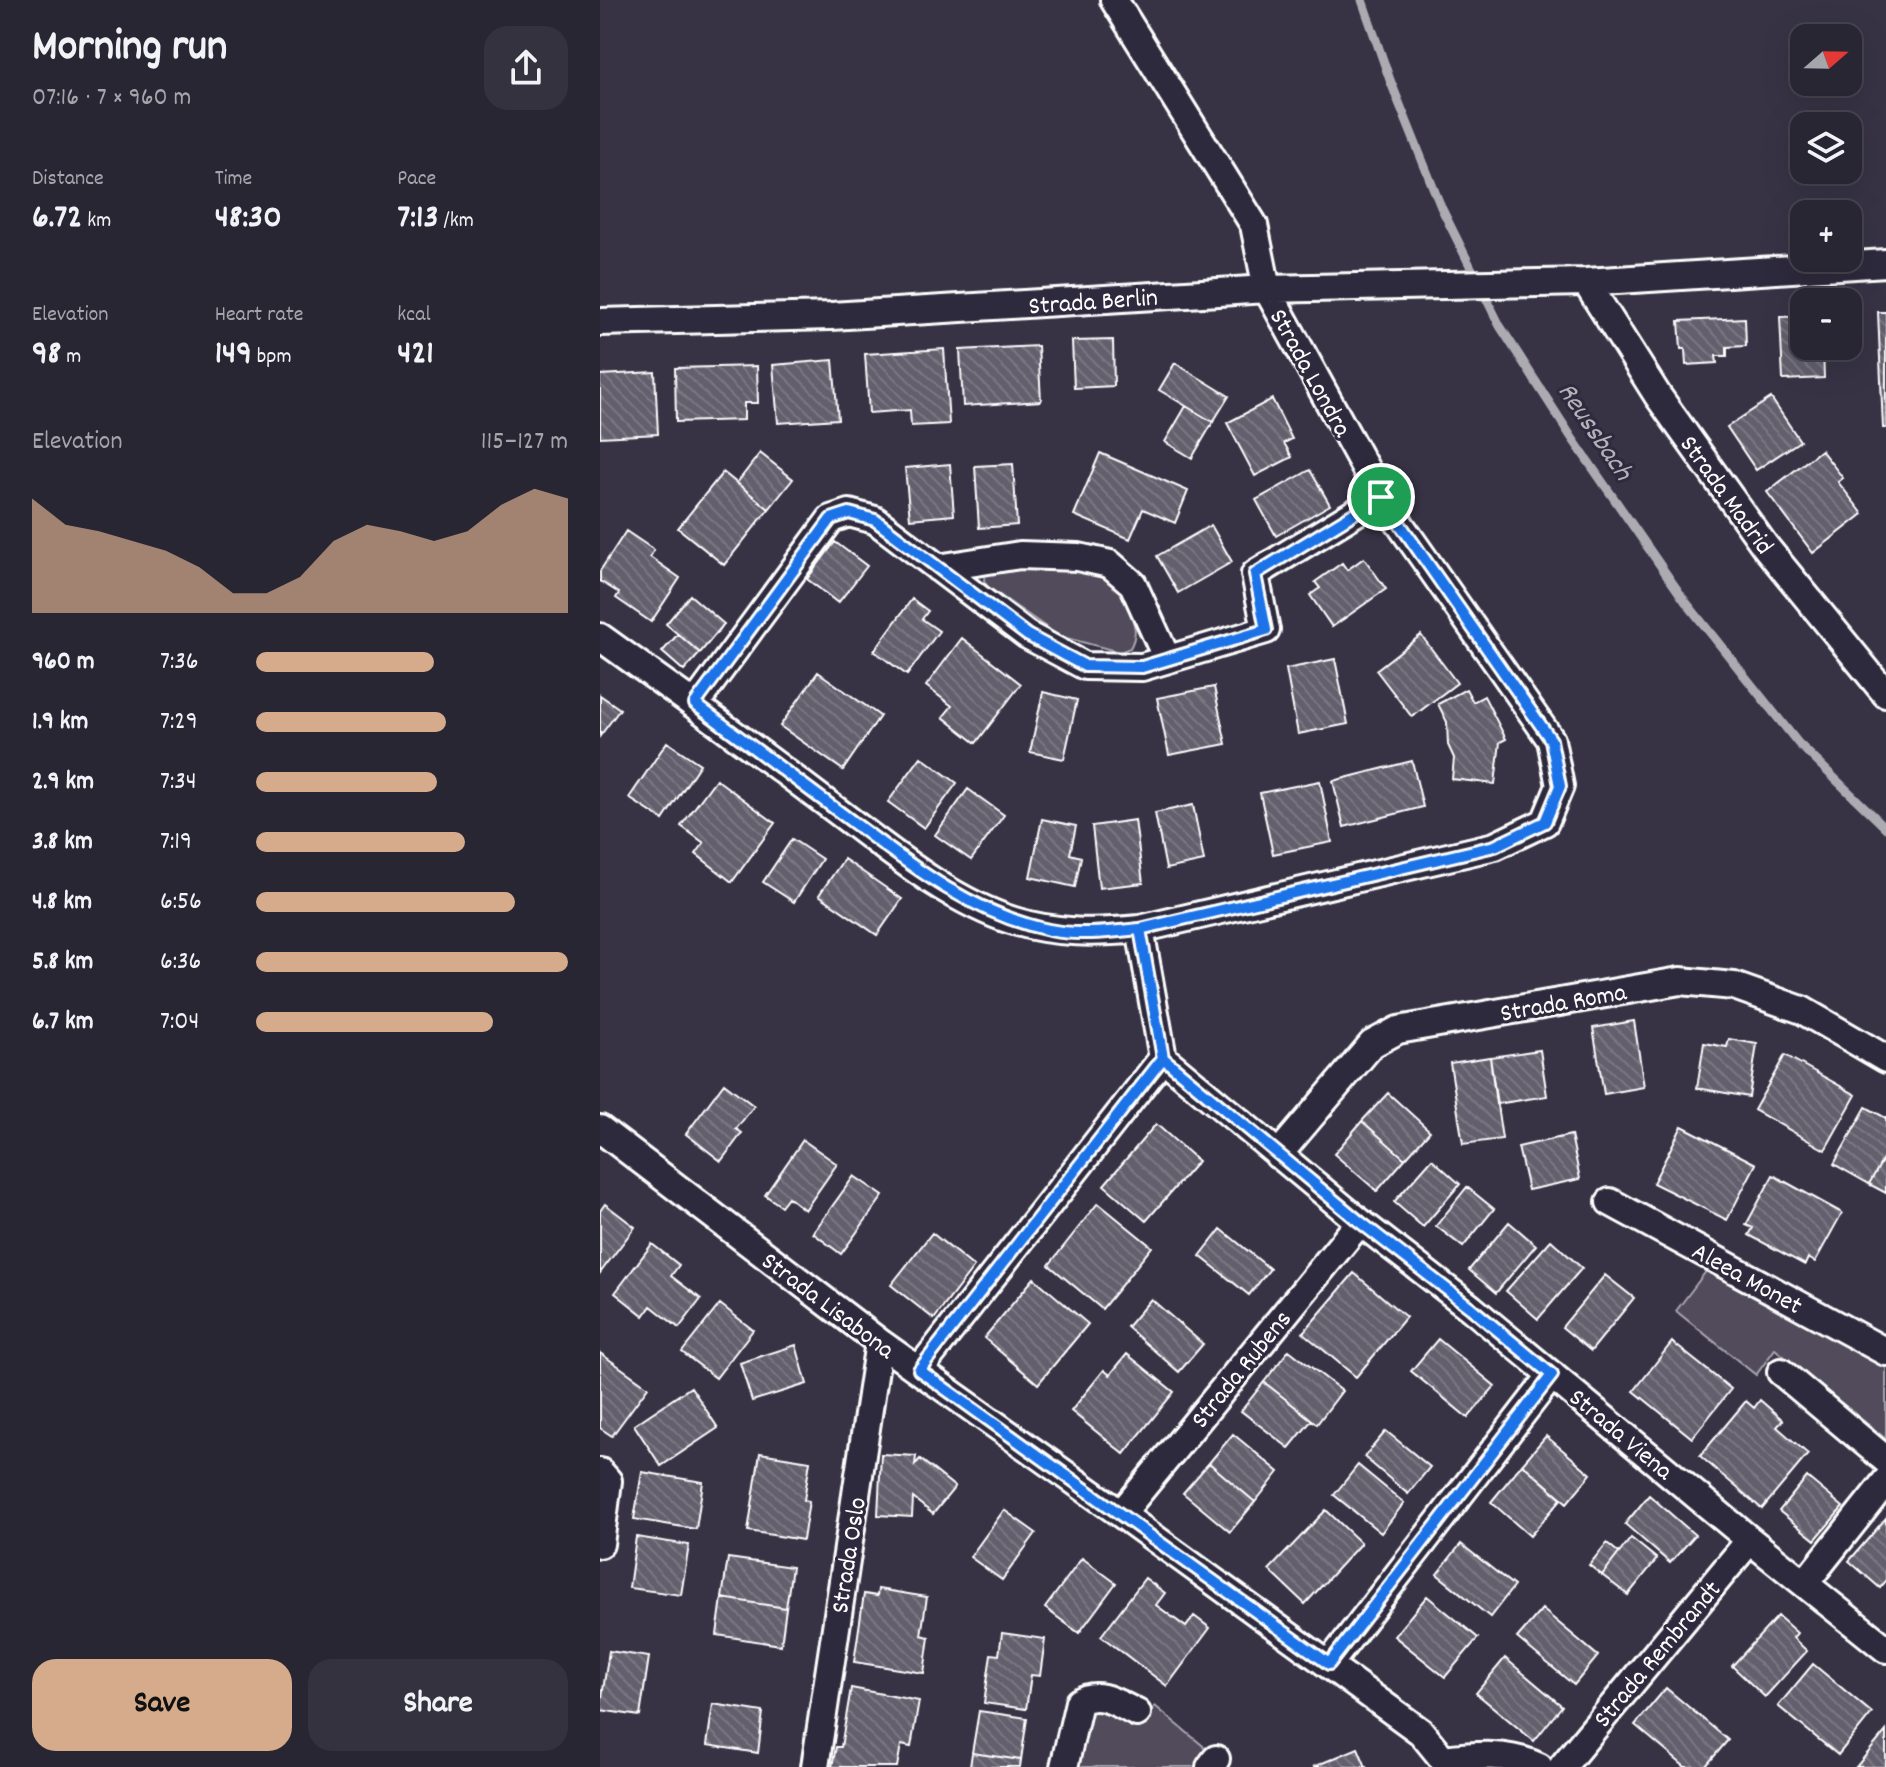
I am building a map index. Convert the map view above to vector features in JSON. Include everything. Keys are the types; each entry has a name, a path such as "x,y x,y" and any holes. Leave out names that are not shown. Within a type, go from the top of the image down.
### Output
{"street":[{"name":"Strada Londra","path":"600,637 921,873 976,905 1013,921 1052,931 1095,933 1140,929 1495,846 1545,822 1560,786 1551,740 1381,497 1267,289 1254,225 1114,0"},
{"name":"Strada Berlin","path":"600,322 831,316 1267,289 1586,282 1886,263"},
{"name":"Strada Madrid","path":"1586,282 1658,396 1765,546 1886,694"},
{"path":"695,704 831,519 849,513 875,520 1027,635 1085,666 1142,667 1266,630 1255,574 1381,497"},
{"path":"938,568 1020,555 1078,557 1110,564 1133,584 1167,659"},
{"path":"919,1370 1163,1058 1140,929"},
{"name":"Strada Roma","path":"1278,1155 1372,1044 1398,1030 1680,981 1734,986 1802,1010 1886,1059"},
{"name":"Strada Viena","path":"1163,1058 1886,1649"},
{"name":"Strada Lisabona","path":"600,1129 879,1342 1421,1732 1443,1763 1477,1755 1502,1756 1539,1767"},
{"name":"Aleea Monet","path":"1610,1202 1886,1352"},
{"name":"Strada Rubens","path":"1121,1514 1360,1222"},
{"name":"Strada Oslo","path":"815,1767 879,1342"},
{"path":"1781,1372 1886,1460"},
{"path":"1329,1664 1552,1375"},
{"path":"600,1472 608,1481 600,1544"},
{"path":"1805,1583 1886,1481"},
{"name":"Strada Rembrandt","path":"1562,1767 1750,1540"},
{"path":"1064,1767 1079,1702 1088,1696 1101,1696 1137,1713"}],"shaded area":[{"path":"1007,567 1074,569 1107,576 1120,590 1133,622 1135,632 1130,648 1120,652 1059,636 988,587 984,581 985,574"},
{"path":"1707,1270 1886,1367 1886,1439 1775,1349 1756,1375 1676,1311"},
{"path":"1155,1706 1208,1750 1196,1767 1073,1767 1091,1709 1108,1707 1139,1728"}],"building":[{"path":"1878,312 1886,312 1886,428 1883,428"},
{"path":"1780,317 1790,317 1790,360 1823,360 1824,378 1783,380"},
{"path":"1745,318 1746,346 1727,347 1727,356 1716,356 1717,363 1686,365 1685,349 1681,349 1679,321"},
{"path":"1113,340 1114,386 1074,388 1072,341"},
{"path":"1038,346 1041,401 963,406 960,350"},
{"path":"944,349 949,424 911,426 910,410 869,413 865,354"},
{"path":"833,360 838,419 778,423 773,365"},
{"path":"1175,363 1229,396 1213,422 1159,390"},
{"path":"757,366 758,403 744,403 744,420 676,422 675,368"},
{"path":"655,372 658,434 600,437 600,375"},
{"path":"1771,398 1800,441 1756,470 1727,427"},
{"path":"1272,399 1292,439 1284,443 1292,457 1255,476 1227,423"},
{"path":"1186,406 1213,422 1192,458 1165,442"},
{"path":"1821,450 1843,478 1838,482 1863,514 1813,553 1767,492"},
{"path":"760,453 793,479 769,509 737,483"},
{"path":"1100,453 1188,491 1175,523 1143,509 1130,539 1074,515"},
{"path":"950,464 954,515 910,519 905,468"},
{"path":"1013,464 1017,525 979,528 975,466"},
{"path":"1310,470 1330,505 1276,536 1256,500"},
{"path":"723,472 769,509 724,565 678,528"},
{"path":"1211,525 1232,562 1178,593 1157,556"},
{"path":"626,531 654,550 650,557 680,578 651,622 616,598 619,593 600,581 600,571"},
{"path":"835,542 867,566 838,603 807,579"},
{"path":"1364,558 1386,589 1332,627 1310,595 1320,588 1315,582 1342,563 1347,570"},
{"path":"690,595 724,624 700,653 666,624"},
{"path":"912,599 928,611 922,619 939,631 907,675 874,651"},
{"path":"678,634 700,653 684,671 662,652"},
{"path":"1421,635 1457,683 1412,717 1376,670"},
{"path":"962,638 1021,684 976,743 943,717 952,706 926,686"},
{"path":"1335,659 1348,724 1298,734 1286,669"},
{"path":"818,672 880,716 843,770 780,726"},
{"path":"1214,687 1226,744 1169,755 1157,698"},
{"path":"1466,689 1473,702 1484,696 1506,739 1500,742 1495,784 1452,779 1454,758 1448,745 1447,722 1438,704"},
{"path":"1043,692 1077,700 1064,759 1030,752"},
{"path":"600,695 620,709 600,736"},
{"path":"667,742 700,764 663,820 629,798"},
{"path":"921,757 957,783 924,828 888,802"},
{"path":"1412,761 1423,807 1344,827 1333,781"},
{"path":"716,779 775,823 732,882 696,854 704,843 681,826"},
{"path":"1320,781 1332,842 1273,854 1260,793"},
{"path":"968,789 1004,815 971,860 935,835"},
{"path":"1193,805 1204,861 1166,869 1155,813"},
{"path":"1042,819 1076,826 1070,854 1081,857 1075,887 1030,877"},
{"path":"1135,820 1143,883 1099,888 1092,826"},
{"path":"792,839 822,859 794,902 763,882"},
{"path":"844,859 902,899 877,935 819,895"},
{"path":"1634,1021 1644,1087 1604,1094 1593,1028"},
{"path":"1729,1039 1757,1044 1749,1097 1697,1088 1704,1043 1727,1047"},
{"path":"1540,1050 1547,1096 1496,1104 1490,1057"},
{"path":"1785,1055 1856,1095 1825,1150 1754,1110"},
{"path":"1490,1057 1502,1139 1463,1144 1450,1063"},
{"path":"724,1083 754,1106 736,1129 742,1133 721,1161 686,1134"},
{"path":"1388,1093 1430,1131 1405,1159 1362,1121"},
{"path":"1866,1107 1886,1118 1886,1154 1869,1184 1834,1164"},
{"path":"1362,1121 1405,1159 1377,1191 1334,1154"},
{"path":"1156,1124 1198,1161 1146,1221 1104,1185"},
{"path":"1682,1126 1756,1164 1727,1220 1653,1183"},
{"path":"1571,1135 1580,1179 1528,1190 1518,1147"},
{"path":"803,1140 837,1164 805,1210 788,1197 781,1206 765,1195"},
{"path":"1886,1154 1886,1193 1869,1184"},
{"path":"1432,1159 1460,1184 1423,1227 1394,1202"},
{"path":"1773,1175 1842,1213 1815,1262 1808,1258 1805,1265 1749,1235 1753,1228 1746,1225"},
{"path":"854,1176 883,1196 841,1254 813,1233"},
{"path":"1467,1187 1494,1209 1463,1247 1436,1226"},
{"path":"1098,1203 1152,1247 1102,1309 1049,1265"},
{"path":"605,1204 635,1227 600,1273 600,1211"},
{"path":"1509,1222 1536,1245 1496,1293 1469,1270"},
{"path":"1221,1229 1270,1269 1249,1295 1200,1256"},
{"path":"932,1233 974,1267 934,1319 891,1285"},
{"path":"1551,1240 1582,1268 1538,1319 1506,1291"},
{"path":"652,1244 679,1265 671,1276 701,1299 679,1328 651,1306 644,1316 615,1293"},
{"path":"1354,1273 1406,1317 1356,1377 1303,1333"},
{"path":"1605,1275 1634,1298 1591,1351 1562,1327"},
{"path":"1034,1278 1088,1324 1038,1384 984,1338"},
{"path":"1151,1299 1203,1344 1179,1372 1127,1327"},
{"path":"720,1304 753,1330 716,1378 682,1352"},
{"path":"1438,1339 1495,1386 1468,1418 1411,1371"},
{"path":"1672,1342 1731,1389 1692,1438 1634,1391"},
{"path":"796,1345 807,1384 752,1401 740,1363"},
{"path":"1289,1350 1342,1391 1317,1424 1264,1382"},
{"path":"600,1353 648,1387 612,1436 600,1428"},
{"path":"1127,1354 1174,1392 1124,1454 1071,1411 1104,1370 1110,1375"},
{"path":"1264,1382 1312,1420 1289,1448 1241,1411"},
{"path":"691,1387 718,1428 661,1466 634,1425"},
{"path":"1760,1400 1783,1420 1777,1427 1808,1454 1762,1509 1700,1456 1746,1401 1754,1408"},
{"path":"1386,1431 1430,1467 1408,1494 1364,1457"},
{"path":"1233,1434 1279,1472 1255,1502 1209,1463"},
{"path":"1546,1436 1591,1474 1567,1503 1522,1464"},
{"path":"760,1453 810,1461 804,1500 809,1501 803,1540 748,1531"},
{"path":"881,1454 916,1456 915,1465 920,1459 955,1487 933,1514 913,1498 912,1517 878,1515"},
{"path":"1209,1463 1255,1502 1230,1532 1183,1493"},
{"path":"1522,1464 1562,1498 1530,1536 1491,1502"},
{"path":"1358,1465 1404,1503 1381,1533 1334,1495"},
{"path":"642,1472 703,1482 696,1529 634,1519"},
{"path":"1807,1477 1843,1507 1815,1540 1779,1511"},
{"path":"1649,1495 1695,1535 1670,1563 1625,1524"},
{"path":"1004,1510 1036,1533 1002,1580 970,1557"},
{"path":"1326,1510 1361,1543 1305,1604 1269,1570"},
{"path":"1886,1518 1886,1581 1880,1588 1849,1561"},
{"path":"636,1537 689,1545 681,1595 629,1588"},
{"path":"1631,1538 1657,1559 1628,1595 1602,1575"},
{"path":"1607,1543 1619,1553 1602,1575 1589,1565"},
{"path":"1461,1544 1514,1586 1490,1617 1437,1574"},
{"path":"728,1558 792,1567 786,1608 722,1598"},
{"path":"1082,1558 1116,1583 1079,1633 1045,1608"},
{"path":"1145,1578 1165,1593 1156,1605 1186,1627 1194,1616 1210,1628 1167,1686 1101,1636"},
{"path":"878,1589 927,1597 921,1635 929,1637 924,1673 854,1662 864,1594 877,1596"},
{"path":"1427,1596 1478,1638 1445,1677 1394,1636"},
{"path":"722,1598 786,1608 781,1645 717,1635"},
{"path":"1542,1609 1598,1656 1574,1685 1517,1638"},
{"path":"1778,1616 1797,1633 1793,1638 1807,1651 1765,1697 1732,1666"},
{"path":"1002,1633 1045,1639 1040,1676 1031,1675 1026,1709 984,1703 991,1654 999,1655"},
{"path":"609,1651 649,1657 640,1716 600,1710"},
{"path":"1505,1658 1562,1706 1534,1741 1476,1693"},
{"path":"1813,1664 1872,1713 1838,1755 1778,1706"},
{"path":"851,1688 919,1701 911,1747 901,1745 897,1767 832,1767 836,1747 841,1747"},
{"path":"1666,1688 1728,1740 1705,1767 1685,1767 1635,1725"},
{"path":"713,1704 763,1712 758,1753 707,1745"},
{"path":"979,1711 1027,1718 1021,1760 972,1753"},
{"path":"1886,1731 1886,1767 1856,1767"},
{"path":"1358,1748 1366,1767 1313,1767"},
{"path":"972,1753 1021,1760 1020,1767 970,1767"}],"waterway":[{"name":"Reussbach","path":"1362,0 1441,207 1500,326 1572,438 1685,601 1798,743 1886,828"}],"route":[{"path":"1381,497 1255,574 1266,630 1142,667 1085,666 1027,635 875,520 849,513 831,519 695,704 921,873 976,905 1013,921 1052,931 1095,933 1140,929 1152,994 1163,1058 1360,1222 1552,1375 1329,1664 919,1370 1163,1058 1140,929 1495,846 1545,822 1560,786 1551,740 1381,497"}]}
